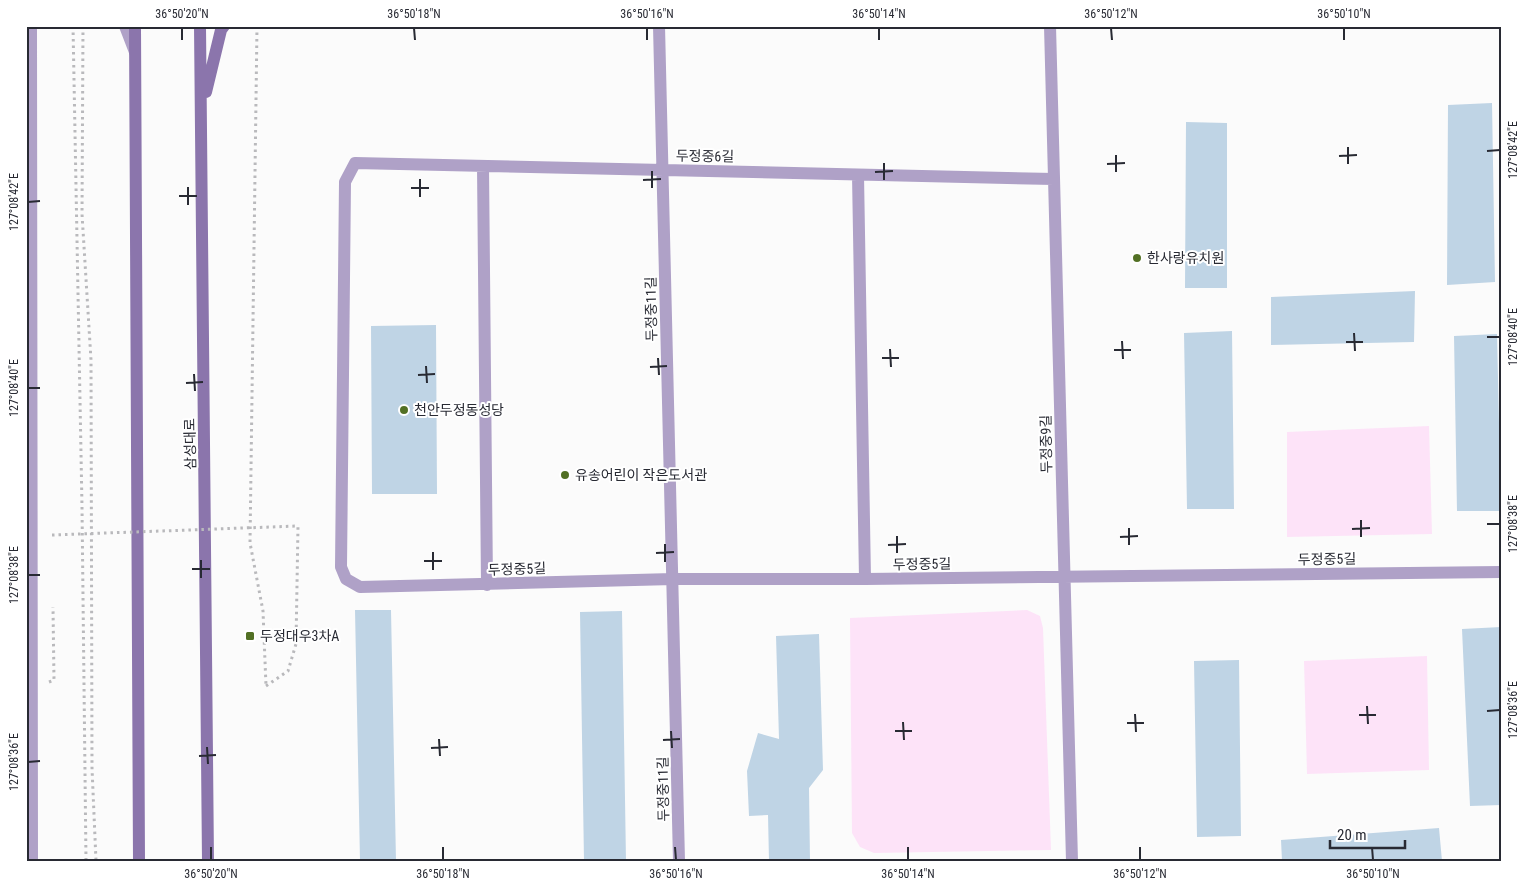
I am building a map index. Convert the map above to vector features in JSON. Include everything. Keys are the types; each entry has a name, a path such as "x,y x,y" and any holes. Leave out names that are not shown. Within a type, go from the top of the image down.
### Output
{"main road":[{"path":"135,26 139,861"},
{"name":"삼성대로","path":"200,26 208,861"},
{"path":"202,109 222,28"}],"street":[{"path":"31,26 29,648 32,861"},
{"path":"125,26 135,54"},
{"name":"두정중11길","path":"659,26 679,861"},
{"name":"두정중9길","path":"1050,26 1072,861"},
{"name":"두정중6길","path":"346,579 340,567 345,182 355,163 1054,179"},
{"path":"483,166 488,585"},
{"path":"858,175 865,579"},
{"name":"두정중5길","path":"346,579 360,587 673,579 865,579 1501,572"}],"path":[{"path":"73,26 82,507 86,861"},
{"path":"82,26 82,214 91,360 92,768 96,861"},
{"path":"52,535 298,526 296,644 288,671 266,686 263,612 250,543 257,26"}],"shaded area":[{"path":"1429,426 1432,534 1287,537 1287,432"},
{"path":"1027,610 1040,616 1043,628 1051,850 874,853 860,847 852,833 850,618"},
{"path":"1427,656 1429,770 1307,774 1304,661"}],"building":[{"path":"1492,103 1495,282 1447,285 1448,105"},
{"path":"1186,122 1227,123 1227,288 1185,288"},
{"path":"1415,291 1414,342 1271,345 1271,297"},
{"name":"천안두정동성당","path":"436,325 437,494 372,494 371,326"},
{"path":"1232,331 1234,509 1187,509 1184,333"},
{"path":"1497,334 1501,511 1457,511 1454,336"},
{"path":"355,610 391,610 396,861 360,861"},
{"path":"622,611 626,861 584,861 580,612"},
{"path":"1501,627 1501,805 1470,806 1462,629"},
{"path":"819,634 823,770 809,788 810,861 769,861 768,815 749,816 747,771 758,733 779,739 776,636"},
{"path":"1239,660 1241,836 1197,837 1194,661"},
{"path":"1439,828 1442,861 1282,861 1281,840"}],"place":[{"name":"한사랑유치원","path":"1137,258"},
{"name":"천안두정동성당","path":"404,410"},
{"name":"유송어린이 작은도서관","path":"565,475"},
{"name":"두정대우3차A","path":"250,636"}]}
